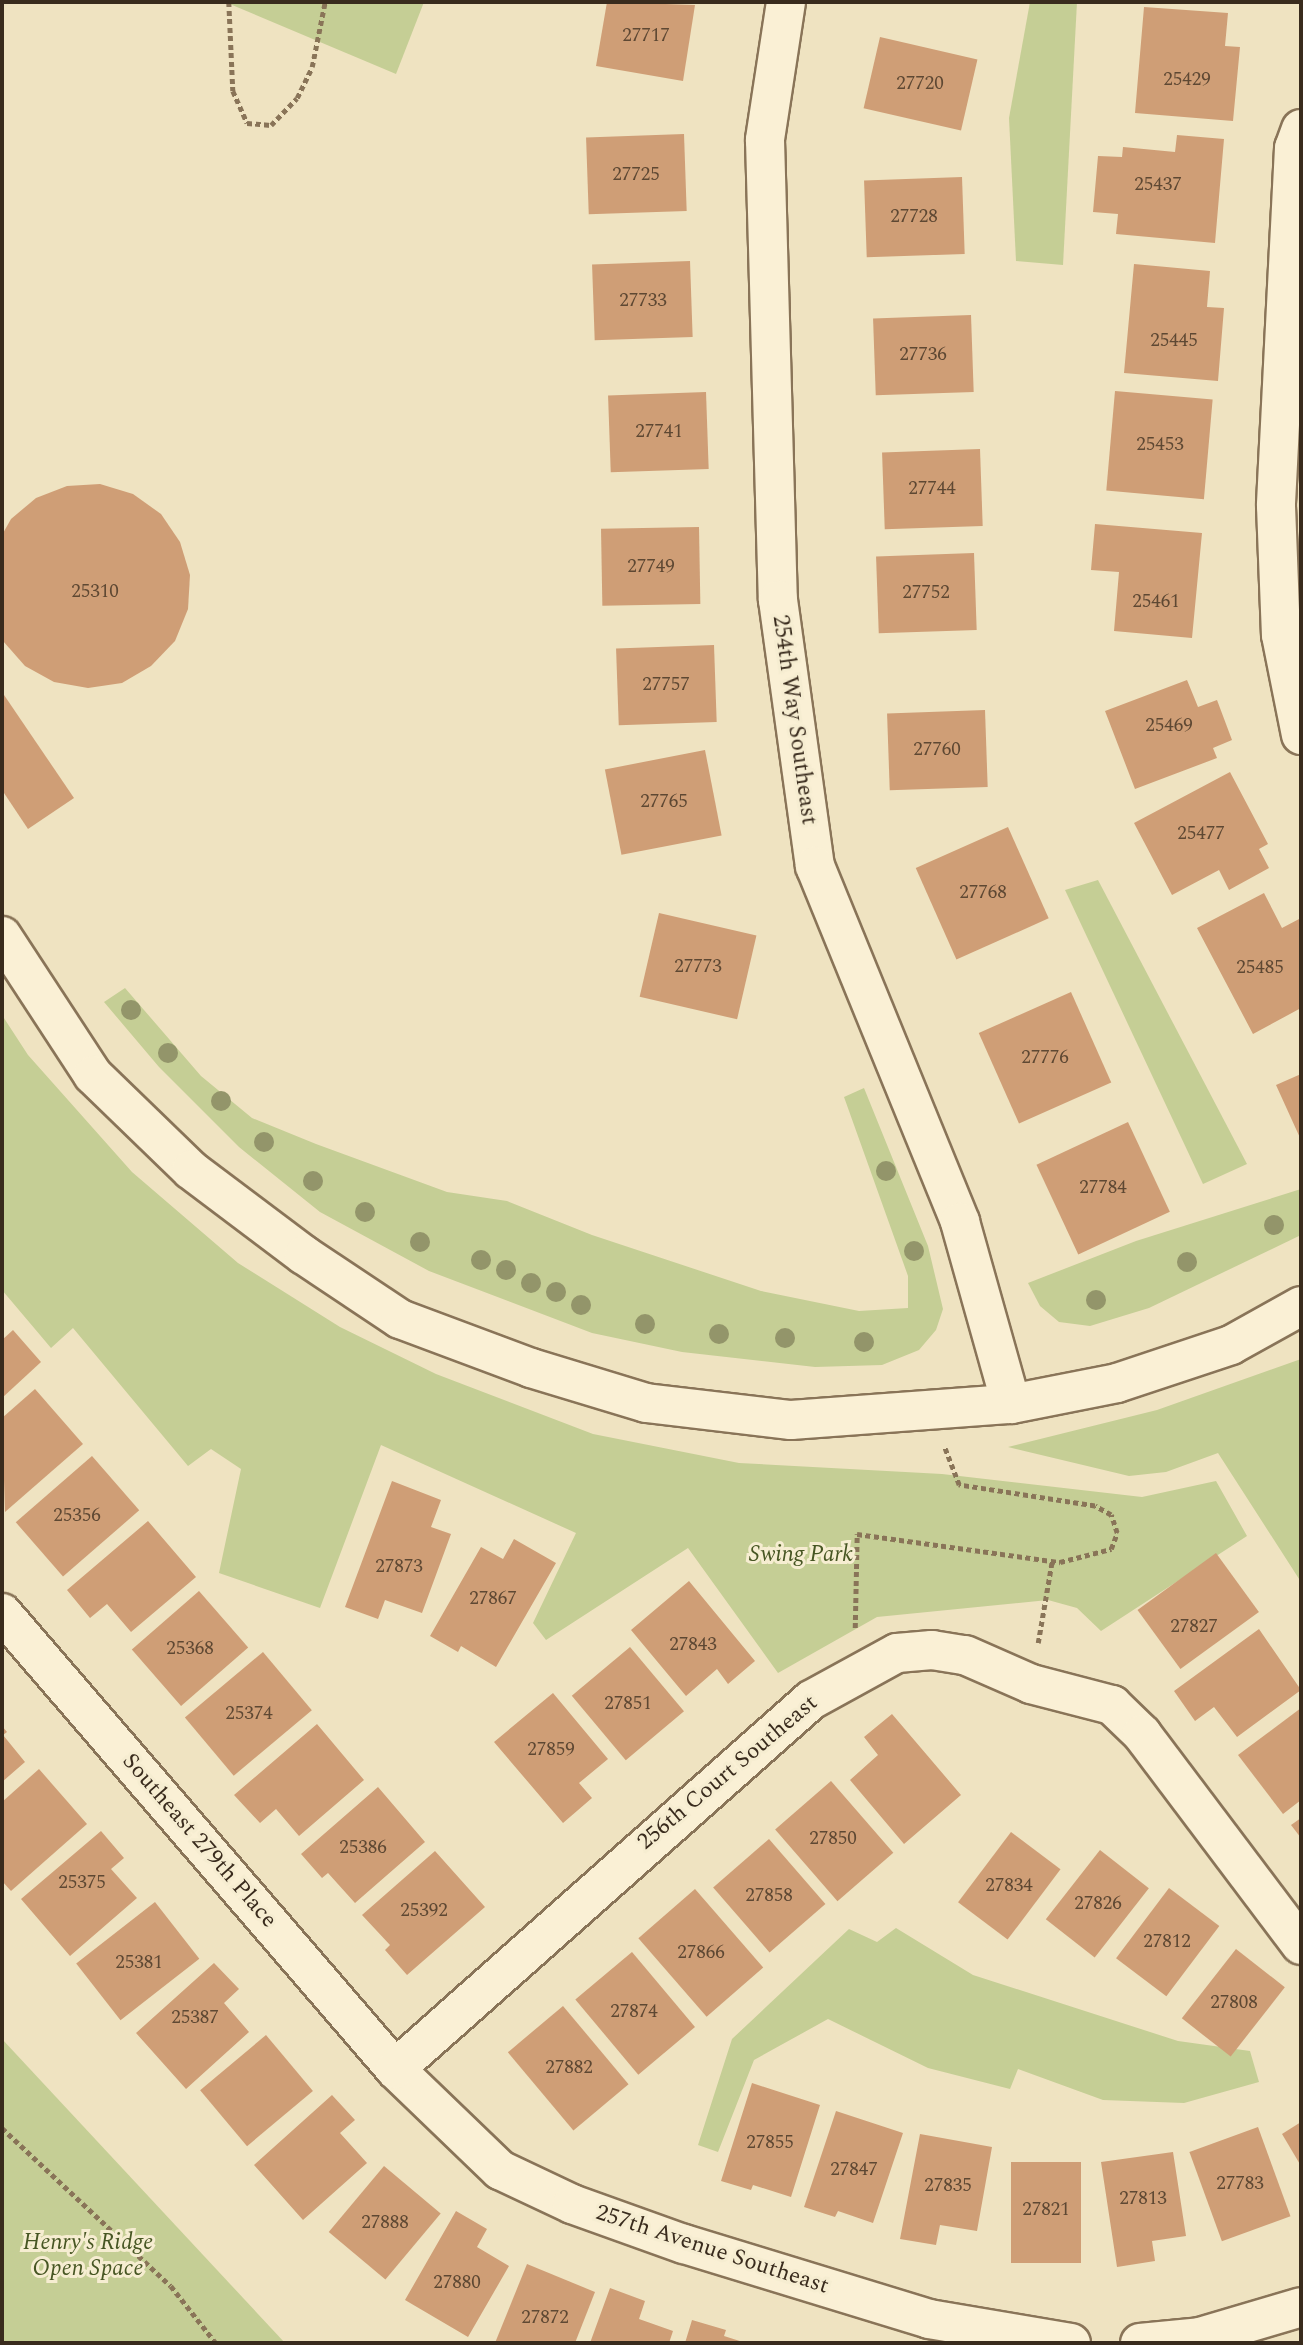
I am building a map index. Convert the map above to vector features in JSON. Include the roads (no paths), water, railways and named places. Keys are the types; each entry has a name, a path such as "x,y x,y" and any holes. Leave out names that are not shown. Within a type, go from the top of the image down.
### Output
{"street":[{"name":"254th Way Southeast","path":"786,2 765,140 778,600 815,866 960,1222 1011,1404"},
{"path":"1301,129 1294,149 1276,506 1281,635 1301,735"},
{"path":"2,936 93,1075 191,1170 304,1255 400,1319 531,1368 646,1403 791,1420 1011,1404 1116,1383 1231,1345 1301,1306"},
{"name":"Southeast 279th Place","path":"2,1613 395,2069"},
{"name":"256th Court Southeast","path":"395,2069 733,1765 811,1700 897,1653 932,1650 965,1655 1031,1684 1112,1705 1142,1734 1301,1945"},
{"name":"257th Avenue Southeast","path":"395,2069 500,2170 572,2204 684,2244 929,2319 1071,2343"},
{"path":"1140,2343 1200,2337 1301,2307"}],"park label":[{"name":"Swing Park","path":"801,1555"},
{"name":"Henry's Ridge Open Space","path":"88,2256"}]}
